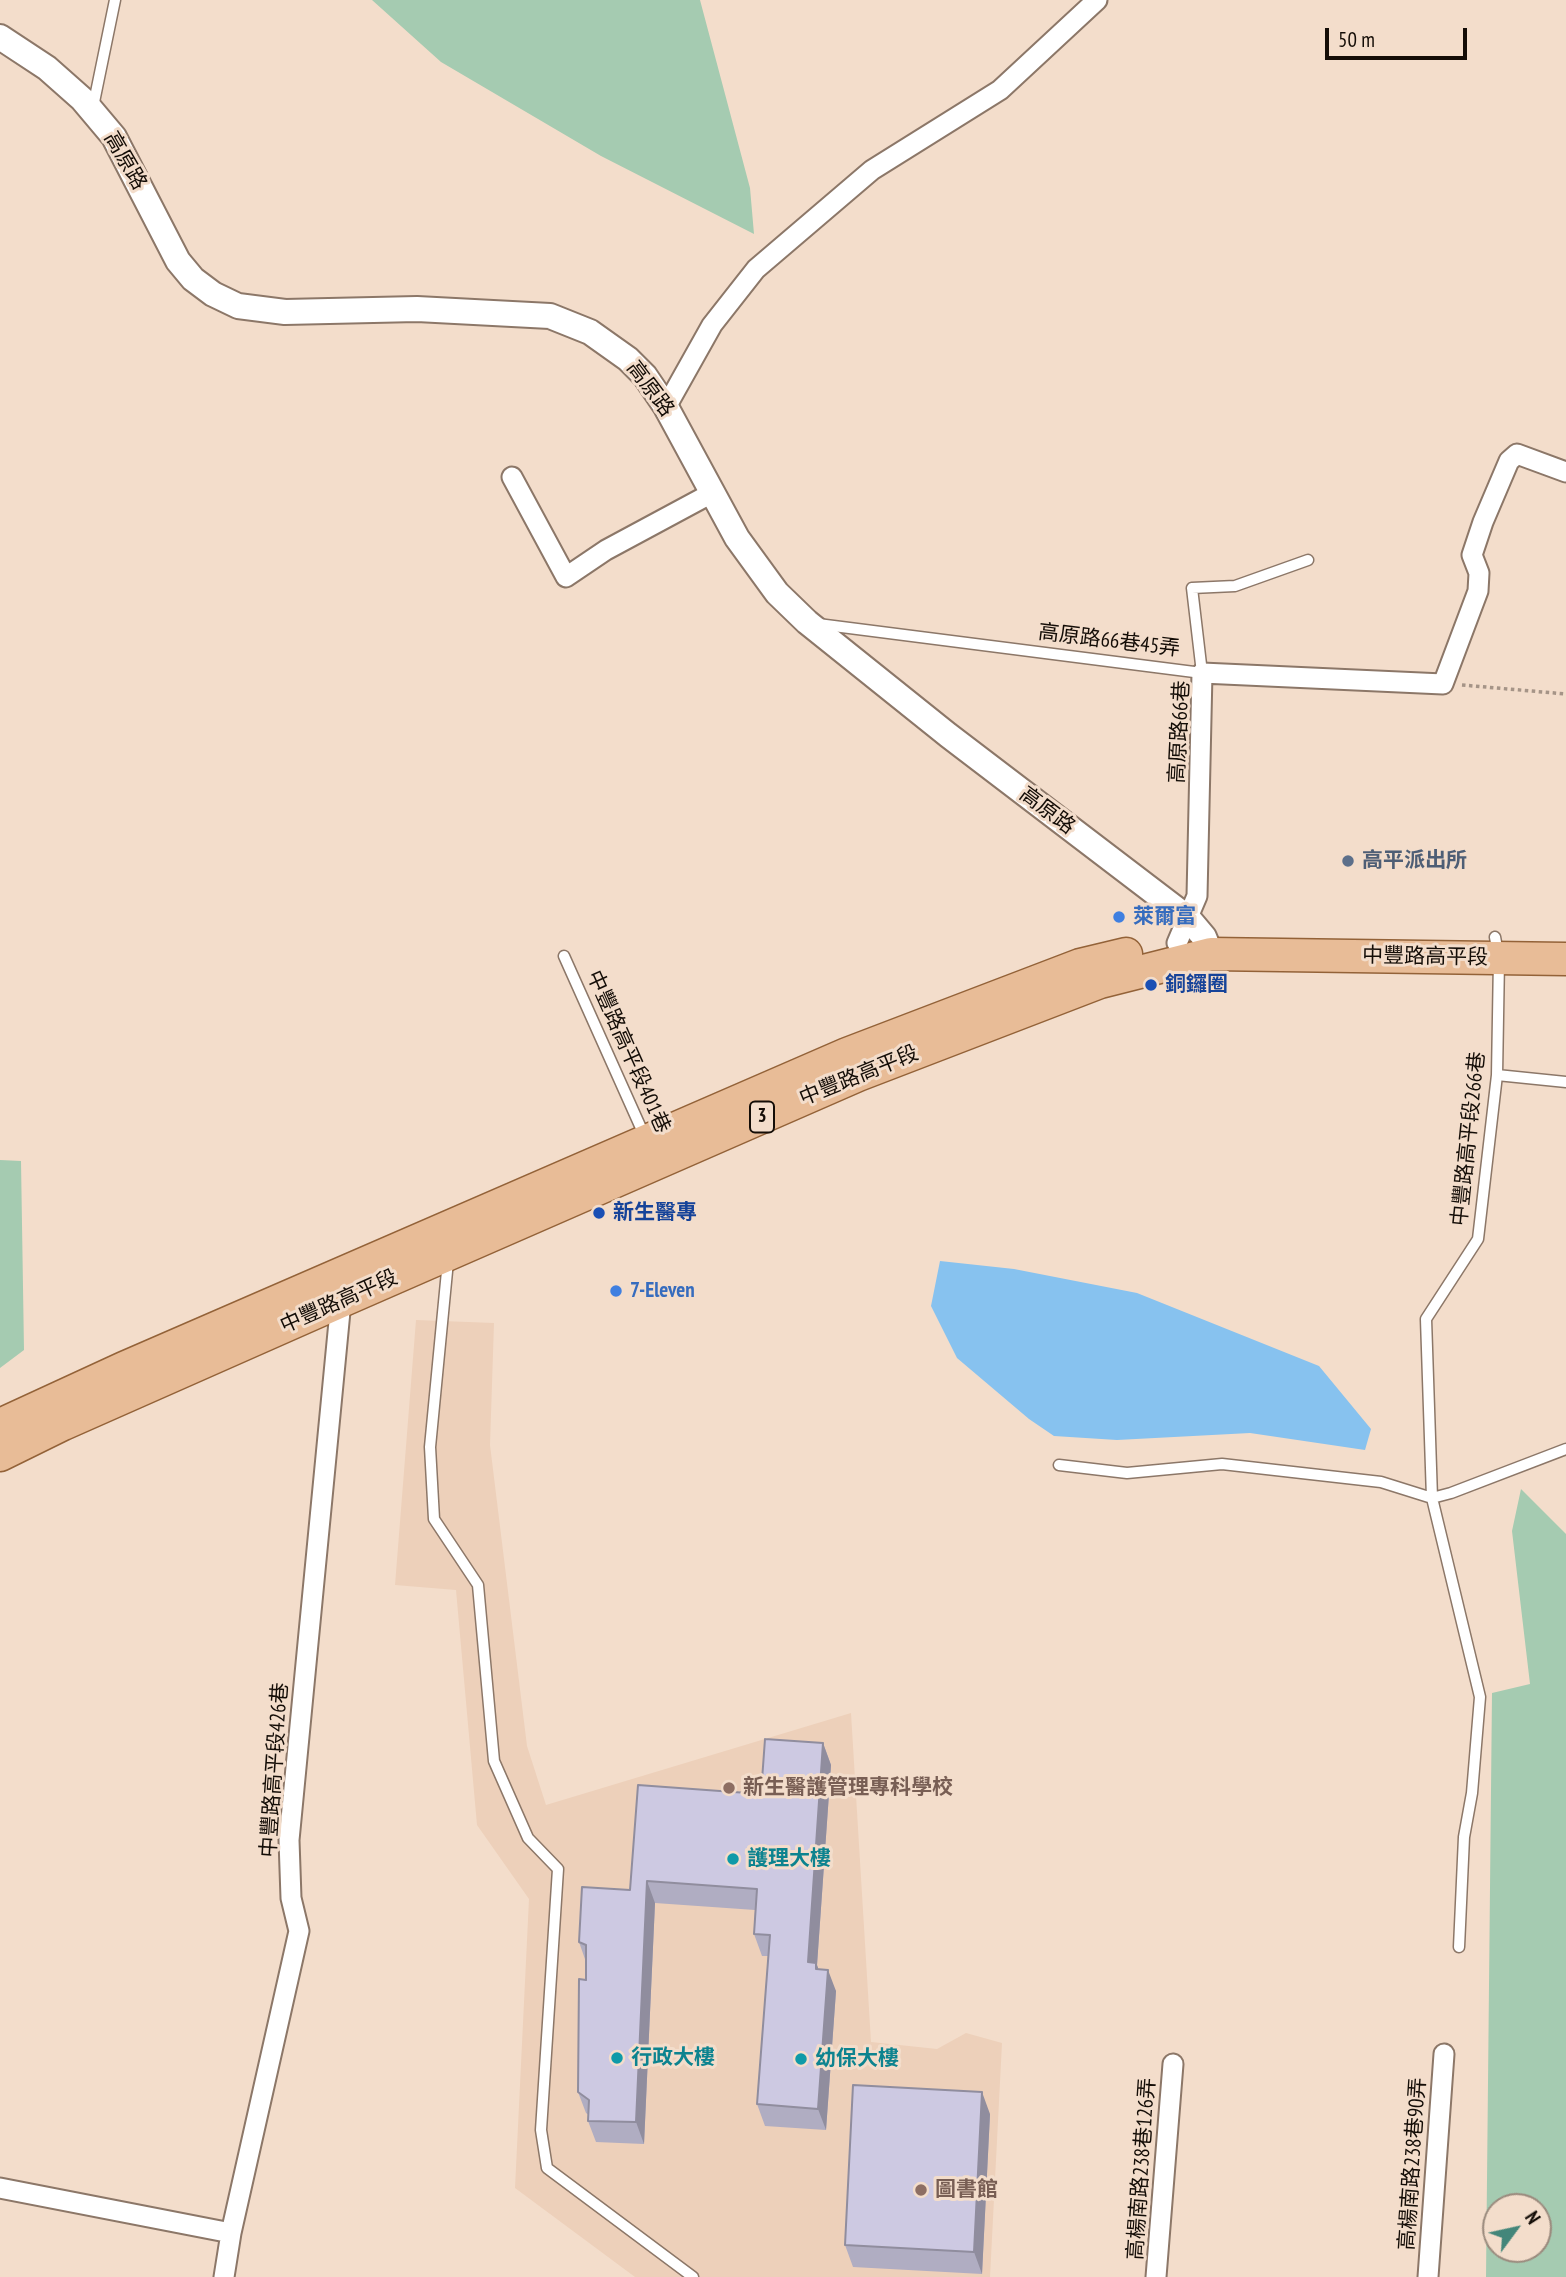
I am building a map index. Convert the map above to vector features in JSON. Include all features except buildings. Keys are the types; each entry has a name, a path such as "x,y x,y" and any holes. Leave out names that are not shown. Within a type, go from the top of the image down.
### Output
{"main road":[{"name":"中豐路高平段","path":"0,1455 63,1424 172,1362 652,1152 847,1054 1080,965 1195,938 1374,935 1497,948 1566,959"},
{"name":"中豐路高平段","path":"1497,948 1566,938"},
{"name":"中豐路高平段","path":"0,1425 341,1301 444,1242"}],"street":[{"path":"666,407 712,325 756,269 872,170 1000,90 1097,0"},
{"name":"高原路","path":"0,37 47,68 82,99 114,137 178,261 193,279 213,294 238,306 285,312 417,309 550,316 590,332 628,359 645,376 666,407 737,538 777,593 807,622 1195,938"},
{"path":"1443,684 1478,591 1479,573 1472,555 1509,461 1517,454 1566,472"},
{"path":"512,477 566,577 607,550 712,492"},
{"name":"高原路66巷","path":"1195,938 1202,673 1443,684"},
{"name":"中豐路高平段426巷","path":"224,2277 231,2233 299,1931 291,1898 289,1840 341,1301"},
{"name":"高楊南路238巷90弄","path":"1428,2277 1444,2054"},
{"name":"高楊南路238巷126弄","path":"1156,2277 1173,2064"},
{"path":"0,2188 231,2233"}],"lane":[{"path":"92,111 115,0"},
{"name":"高原路66巷45弄","path":"807,622 1202,673 1192,588 1235,586 1308,560"},
{"name":"中豐路高平段266巷","path":"1459,1947 1464,1837 1472,1793 1480,1697 1432,1498 1426,1319 1478,1239 1497,1075 1497,948"},
{"name":"中豐路高平段401巷","path":"564,956 652,1152"},
{"path":"1497,1075 1566,1082"},
{"path":"444,1242 430,1447 434,1519 478,1585 494,1761 528,1838 558,1869 541,2130 547,2168 693,2277"},
{"path":"1059,1465 1128,1473 1222,1464 1381,1482 1432,1498 1566,1449"}],"path":[{"path":"1443,684 1566,694"}],"shaded area":[{"name":"新生醫護管理專科學校","path":"416,1320 494,1323 490,1445 527,1746 546,1805 851,1713 871,2042 937,2049 966,2033 1002,2043 990,2277 635,2277 515,2188 529,1899 477,1825 456,1590 395,1585"}],"green space":[{"path":"372,0 700,0 750,188 754,234 601,156 441,62"},
{"path":"0,1160 21,1161 24,1350 0,1368"},
{"path":"1521,1489 1566,1534 1566,2277 1486,2277 1486,2263 1552,2263 1552,2193 1487,2193 1492,1693 1530,1684 1512,1531"}],"water":[{"path":"940,1261 1014,1269 1137,1293 1319,1366 1371,1429 1365,1450 1250,1433 1117,1440 1054,1436 1029,1419 957,1358 931,1306"}],"place":[{"name":"高平派出所","path":"1348,861"},
{"name":"萊爾富","path":"1119,917"},
{"name":"銅鑼圈","path":"1151,985"},
{"name":"新生醫專","path":"599,1213"},
{"name":"7-Eleven","path":"616,1291"},
{"name":"新生醫護管理專科學校","path":"729,1788"},
{"name":"護理大樓","path":"733,1859"},
{"name":"行政大樓","path":"617,2058"},
{"name":"幼保大樓","path":"801,2059"},
{"name":"圖書館","path":"921,2190"}]}
